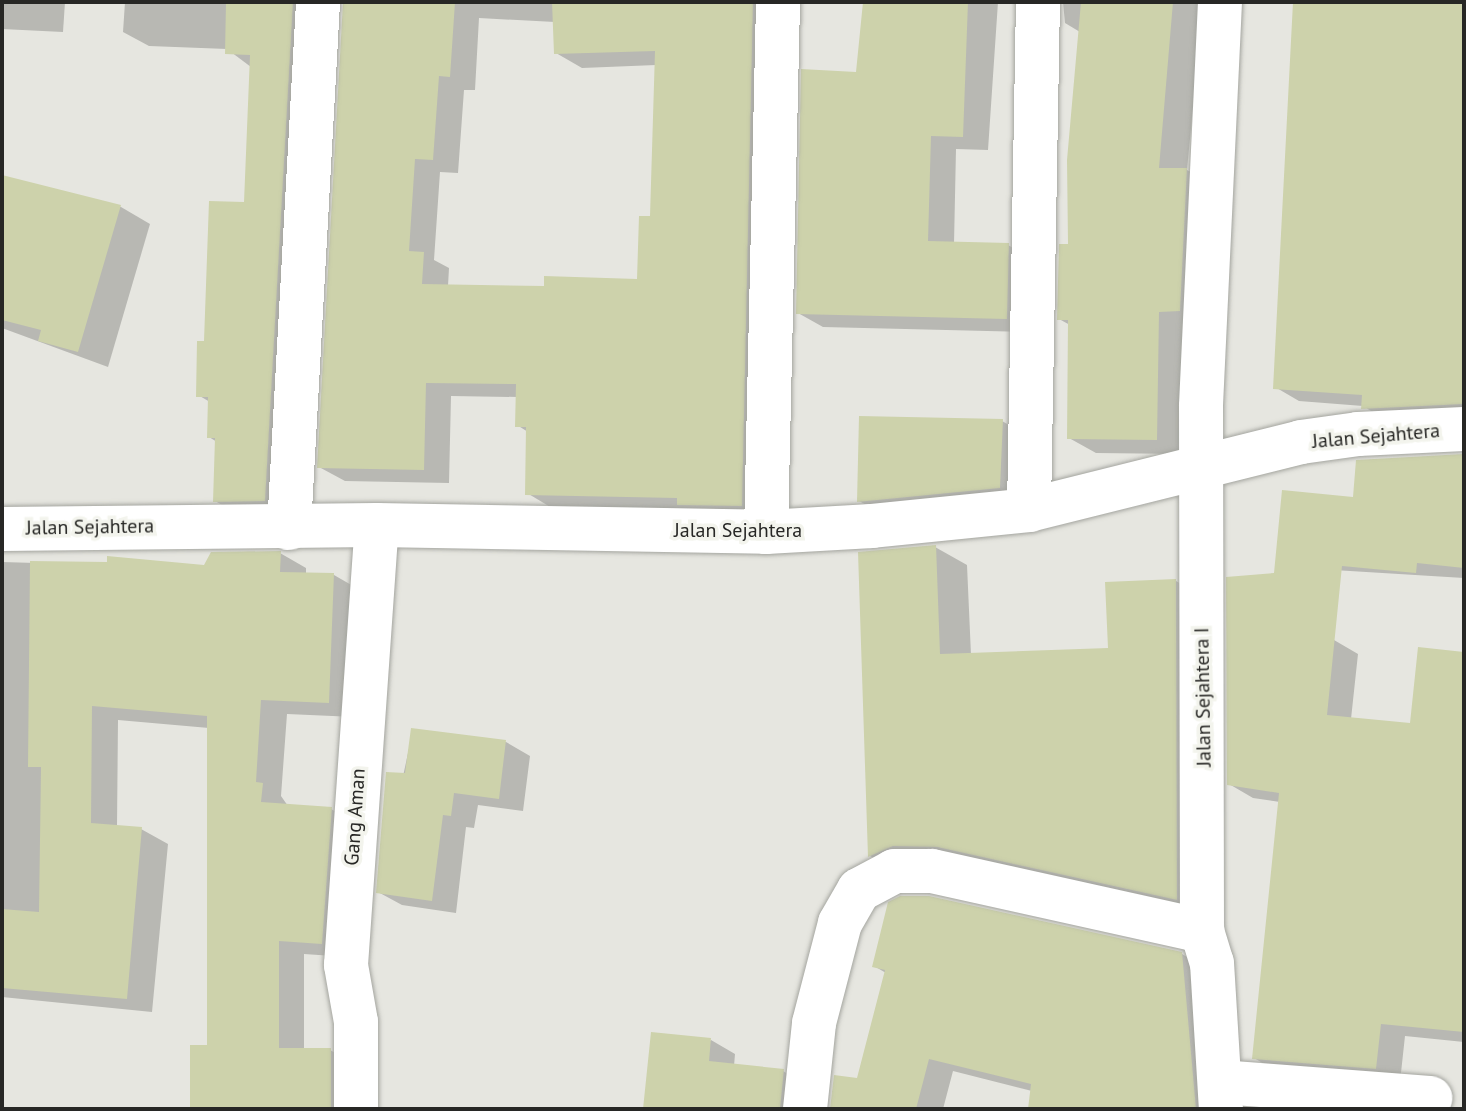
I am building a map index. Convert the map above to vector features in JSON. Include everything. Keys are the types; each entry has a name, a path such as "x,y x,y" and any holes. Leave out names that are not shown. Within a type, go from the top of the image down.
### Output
{"street":[{"path":"289,528 318,2"},
{"path":"766,532 778,2"},
{"path":"1029,510 1038,2"},
{"name":"Jalan Sejahtera I","path":"1220,2 1201,407 1202,931 1212,963 1221,1095"},
{"name":"Jalan Sejahtera","path":"2,529 377,525 766,532 1029,510 1203,463 1358,434 1464,429"},
{"name":"Gang Aman","path":"356,1109 356,1022 346,965 377,525"},
{"path":"805,1109 814,1023 840,923 859,890 894,871 932,871 1202,931"},
{"path":"1221,1095 1430,1098"}],"building":[{"path":"226,2 293,2 265,501 213,502 215,438 207,438 208,397 196,397 197,341 204,341 209,201 244,202 250,55 225,54"},
{"path":"343,2 455,2 450,77 439,76 433,160 415,159 409,251 424,252 422,284 544,286 544,276 637,279 639,216 650,216 655,51 554,54 552,2 753,2 742,506 677,505 677,498 525,495 526,427 515,427 516,384 426,383 424,470 317,468"},
{"path":"863,2 968,2 963,137 931,136 928,241 1009,243 1007,319 796,314 801,69 856,72"},
{"path":"1081,2 1173,2 1159,168 1187,168 1180,311 1159,312 1157,440 1067,439 1068,320 1057,320 1059,244 1068,244 1067,160"},
{"path":"1293,2 1464,2 1464,404 1361,409 1362,395 1273,389"},
{"path":"2,175 121,205 78,352 38,341 41,330 2,320"},
{"path":"859,416 1003,419 1000,488 857,502"},
{"path":"1464,454 1464,568 1417,563 1416,573 1342,566 1327,715 1410,723 1418,647 1464,652 1464,1032 1381,1024 1376,1069 1252,1059 1279,793 1227,785 1226,577 1274,573 1282,490 1353,497 1356,460"},
{"path":"936,545 940,654 1108,648 1105,582 1176,579 1177,900 937,847 893,846 868,857 858,552"},
{"path":"281,551 280,572 334,573 329,703 261,700 256,782 263,783 261,802 332,807 322,944 279,941 279,1048 331,1048 331,1109 190,1109 190,1045 207,1045 207,716 92,706 91,823 142,827 127,999 2,988 2,909 39,912 41,767 28,767 30,561 107,562 107,556 204,565 211,552"},
{"path":"411,728 506,740 499,799 454,793 451,816 443,815 432,901 376,893 386,772 405,773"},
{"path":"900,896 929,896 1182,952 1196,1109 1028,1109 1031,1084 929,1059 916,1109 830,1109 834,1075 857,1078 885,970 872,967 888,902"},
{"path":"651,1032 711,1038 709,1061 784,1069 780,1109 643,1109"}]}
